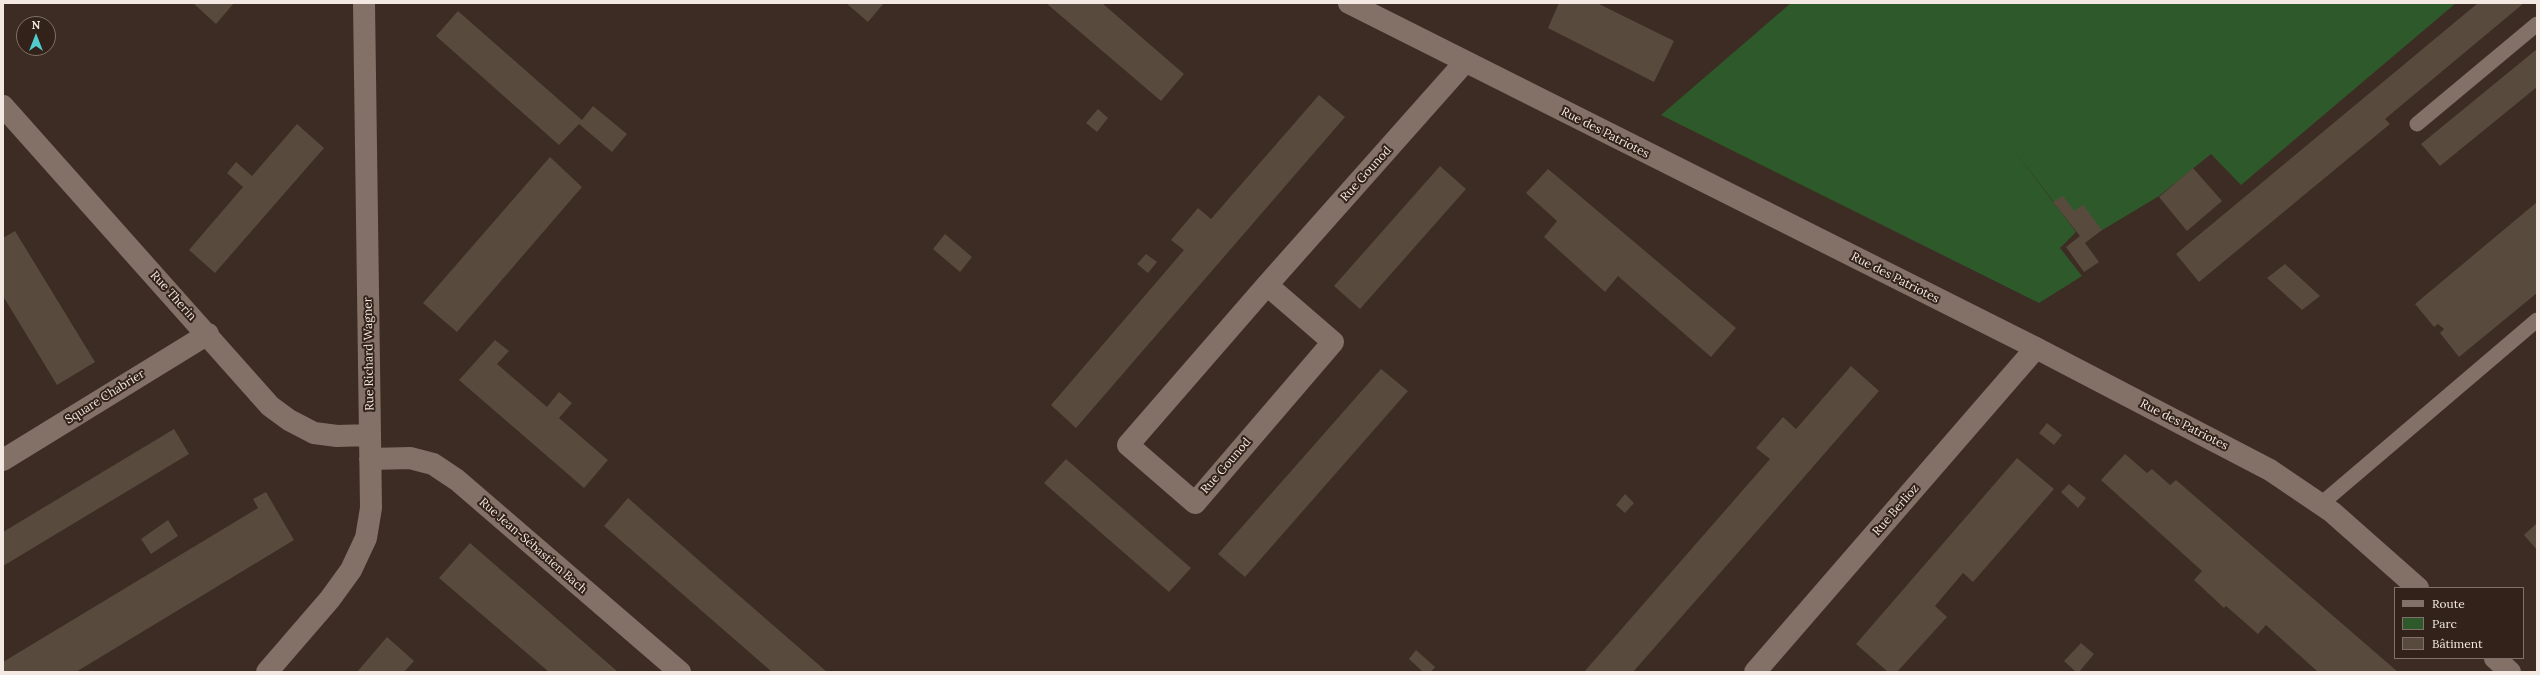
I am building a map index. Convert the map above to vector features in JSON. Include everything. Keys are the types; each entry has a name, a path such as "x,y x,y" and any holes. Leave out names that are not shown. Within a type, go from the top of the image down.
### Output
{"street":[{"name":"Rue Richard Wagner","path":"267,672 330,599 357,558 366,538 371,508 364,3"},
{"name":"Rue des Patriotes","path":"1349,3 2036,348 2265,467 2321,504 2362,537 2417,587"},
{"name":"Rue Gounod","path":"1267,285 1333,342 1194,503 1128,445 1267,285 1465,62"},
{"name":"Rue Therin","path":"3,106 208,334 270,406 289,420 314,433 337,436 370,435"},
{"name":"Square Chabrier","path":"3,460 208,334"},
{"name":"Rue Berlioz","path":"1755,672 2036,348"},
{"name":"Rue Jean-Sébastien Bach","path":"370,459 410,458 433,464 457,480 680,672"},
{"path":"2496,659 2510,672"}],"lane":[{"path":"2417,124 2537,24"},
{"path":"2321,504 2537,320"}],"green space":[{"path":"1791,3 2456,3 2241,185 2211,154 2159,196 2084,241 2010,145 2076,232 2060,248 2082,276 2039,303 1661,115"}],"building":[{"path":"193,3 234,3 216,24"},
{"path":"846,3 884,3 868,22"},
{"path":"1046,3 1102,3 1184,74 1161,101"},
{"path":"1559,3 1597,3 1674,41 1654,82 1548,28"},
{"path":"2478,3 2524,3 2385,119 2390,124 2199,282 2176,254"},
{"path":"458,11 582,120 593,106 627,134 612,152 579,124 559,145 436,36"},
{"path":"2537,49 2537,87 2440,166 2421,144"},
{"path":"1319,95 1345,117 1076,428 1051,405 1184,250 1171,240 1198,208 1211,219"},
{"path":"1098,109 1108,118 1097,132 1086,123"},
{"path":"297,124 324,148 215,273 189,250 243,187 227,173 236,162 252,176"},
{"path":"550,157 582,187 457,332 423,303"},
{"path":"1440,166 1466,189 1360,309 1334,286"},
{"path":"2193,168 2222,201 2187,231 2159,197"},
{"path":"1548,169 1736,328 1711,357 1618,276 1605,292 1544,237 1557,221 1526,193"},
{"path":"2063,196 2074,211 2083,205 2102,230 2085,243 2099,262 2084,272 2066,247 2080,236 2053,202"},
{"path":"2537,202 2537,293 2459,357 2440,333 2444,329 2438,324 2434,327 2415,304"},
{"path":"15,231 95,362 57,385 3,296 3,238"},
{"path":"945,234 972,257 960,272 933,249"},
{"path":"1146,254 1157,262 1148,273 1137,264"},
{"path":"2285,264 2320,296 2302,310 2267,278"},
{"path":"495,340 509,351 497,364 547,407 559,392 572,403 559,418 608,460 584,488 459,380"},
{"path":"1851,366 1879,391 1771,515 1633,672 1584,672 1770,459 1756,448 1783,417 1796,429"},
{"path":"1381,369 1408,391 1245,577 1218,554"},
{"path":"2047,423 2062,435 2054,445 2039,433"},
{"path":"174,429 189,454 3,566 3,532"},
{"path":"2125,454 2147,473 2152,469 2170,485 2176,480 2398,672 2318,672 2266,625 2258,634 2226,606 2224,608 2194,580 2202,571 2101,480"},
{"path":"2017,458 2054,489 1973,582 1963,573 1935,606 1947,617 1897,672 1888,672 1856,644"},
{"path":"1066,459 1191,568 1169,592 1044,483"},
{"path":"2069,484 2086,498 2078,508 2061,492"},
{"path":"266,492 294,540 76,672 3,672 3,662 258,508 253,499"},
{"path":"1625,494 1634,503 1625,513 1616,505"},
{"path":"628,498 827,672 772,672 604,526"},
{"path":"168,520 178,536 151,554 141,539"},
{"path":"2537,523 2537,550 2524,535"},
{"path":"470,543 618,672 549,672 439,578"},
{"path":"387,637 414,661 404,672 357,672"},
{"path":"2081,643 2094,654 2079,672 2076,672 2064,661"},
{"path":"1416,650 1435,667 1431,672 1423,672 1409,659"}]}
